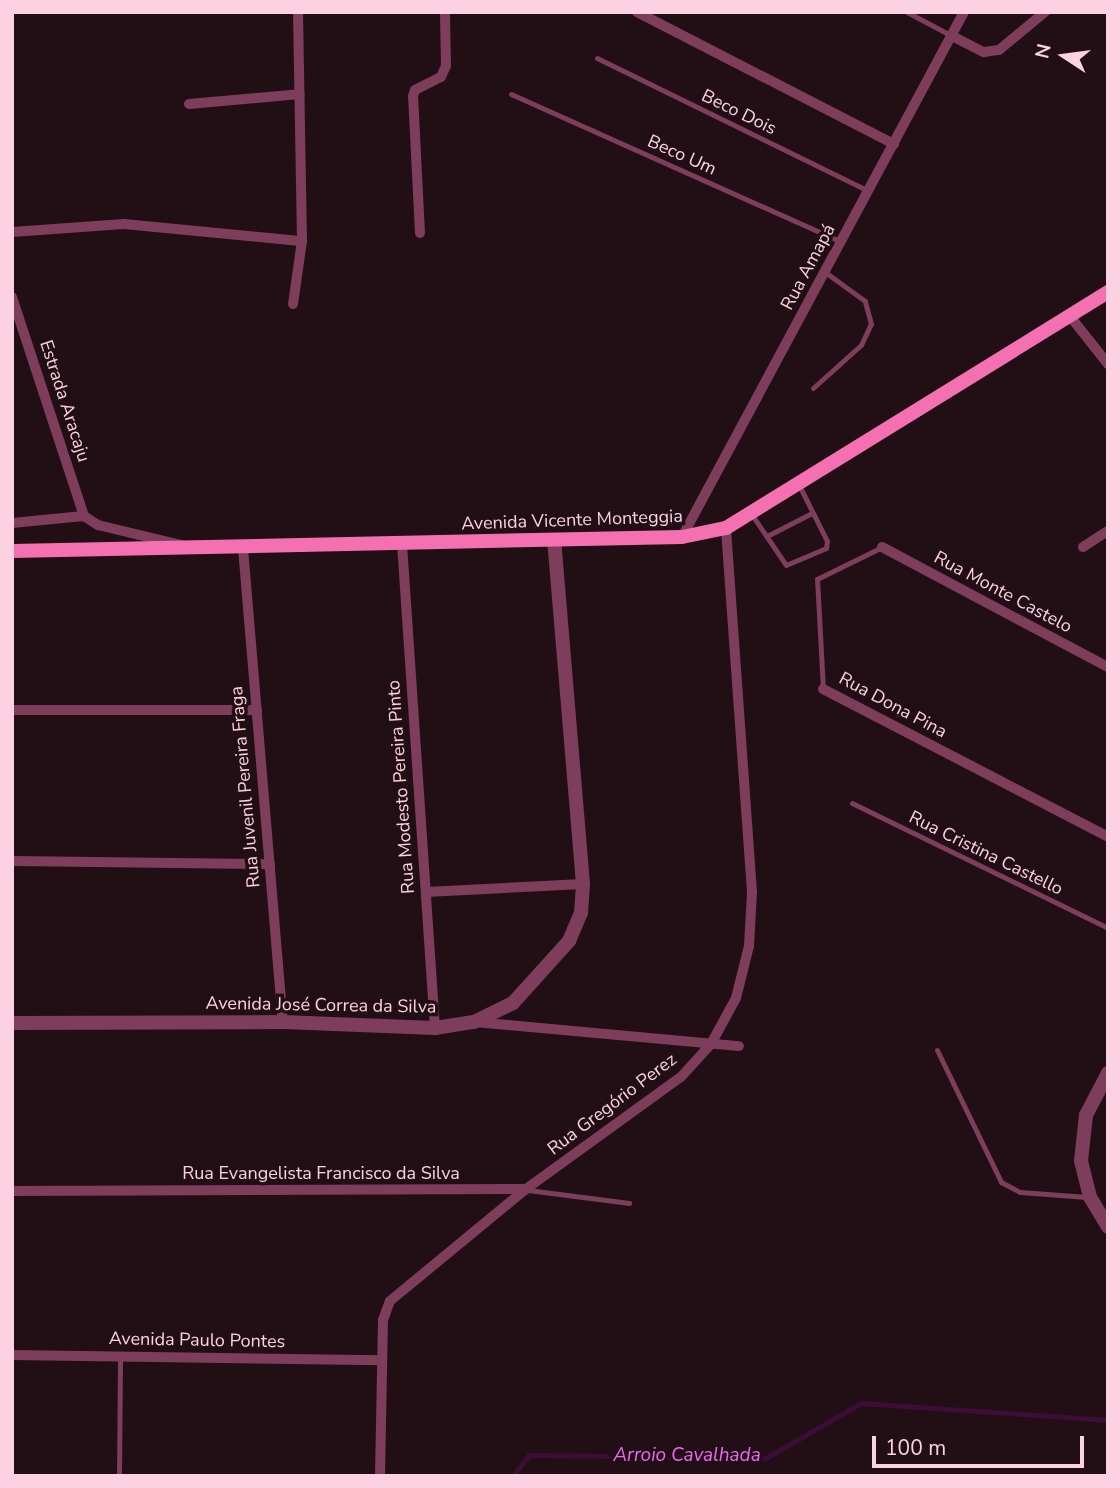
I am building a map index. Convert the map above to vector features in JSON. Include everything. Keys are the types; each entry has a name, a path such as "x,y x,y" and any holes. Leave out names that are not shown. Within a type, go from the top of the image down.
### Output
{"main road":[{"name":"Avenida Vicente Monteggia","path":"12,551 682,537 726,528 1108,292"}],"street":[{"path":"293,304 302,240 298,12"},
{"path":"420,233 413,96 418,88 441,77 445,12"},
{"path":"637,12 894,144"},
{"name":"Rua Amapá","path":"682,537 964,12"},
{"path":"951,36 984,52 999,50 1045,12"},
{"path":"189,104 300,94"},
{"path":"12,232 124,224 302,240"},
{"name":"Estrada Aracaju","path":"12,297 84,516"},
{"path":"1069,316 1108,364"},
{"path":"12,523 84,516 98,525 194,549"},
{"name":"Rua Gregório Perez","path":"380,1476 383,1320 390,1301 526,1189 681,1077 711,1044 736,998 749,946 752,892 726,528"},
{"path":"1083,547 1108,531"},
{"name":"Avenida José Correa da Silva","path":"12,1023 283,1022 435,1028 474,1022 513,1003 544,974 569,941 581,913 583,884 555,540"},
{"name":"Rua Modesto Pereira Pinto","path":"402,544 435,1028"},
{"name":"Rua Monte Castelo","path":"883,547 1108,667"},
{"name":"Rua Juvenil Pereira Fraga","path":"243,548 283,1022"},
{"name":"Rua Dona Pina","path":"823,689 1108,837"},
{"path":"12,710 257,710"},
{"path":"12,862 270,864"},
{"path":"426,892 583,884"},
{"path":"474,1022 739,1046"},
{"path":"1108,1073 1086,1115 1081,1161 1090,1197 1108,1227"},
{"name":"Rua Evangelista Francisco da Silva","path":"12,1192 526,1189"},
{"name":"Avenida Paulo Pontes","path":"12,1355 382,1360"}],"lane":[{"path":"907,12 951,36"},
{"name":"Beco Dois","path":"597,58 869,191"},
{"name":"Beco Um","path":"512,94 842,242"},
{"path":"813,387 861,345 871,324 865,302 825,272"},
{"path":"751,513 789,566 826,548 799,485"},
{"path":"767,536 812,513"},
{"name":"Rua Dona Pina","path":"823,689 817,579 883,547"},
{"name":"Rua Cristina Castello","path":"852,803 1108,928"},
{"path":"937,1050 1001,1182 1020,1192 1090,1197"},
{"name":"Rua Evangelista Francisco da Silva","path":"526,1189 629,1203"},
{"path":"119,1476 120,1356"}],"waterway":[{"name":"Arroio Cavalhada","path":"513,1476 529,1455 766,1458 861,1403 1108,1420"}]}
